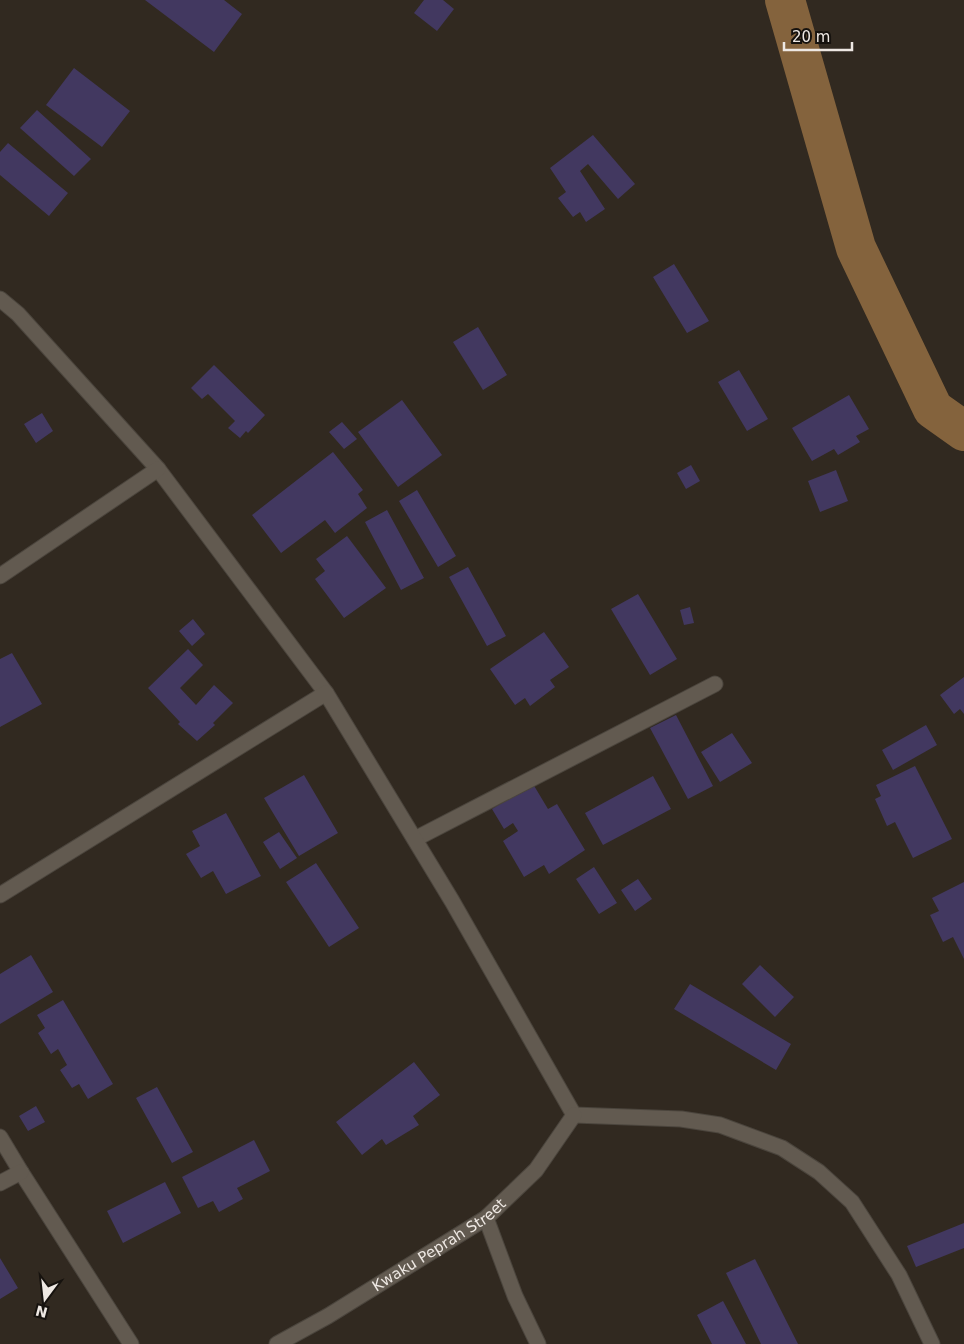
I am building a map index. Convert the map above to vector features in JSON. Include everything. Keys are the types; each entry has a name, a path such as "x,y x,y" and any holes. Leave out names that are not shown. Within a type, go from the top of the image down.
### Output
{"street":[{"path":"0,299 18,314 158,469 326,693 452,901 574,1115 681,1119 720,1125 782,1148 820,1172 852,1202 899,1276 932,1344"},
{"path":"0,576 158,469"},
{"path":"415,839 715,684"},
{"path":"0,895 326,693"},
{"name":"Kwaku Peprah Street","path":"276,1344 328,1316 486,1218 536,1170 574,1115"},
{"path":"0,1137 131,1344"},
{"path":"0,1183 21,1172"},
{"path":"486,1218 515,1296 538,1344"}],"building":[{"path":"145,0 224,0 242,14 214,52"},
{"path":"424,0 443,0 454,9 437,31 414,13"},
{"path":"74,68 130,111 102,147 46,105"},
{"path":"37,110 91,159 74,176 20,128"},
{"path":"593,135 635,184 618,199 588,164 580,171 605,209 586,222 580,212 573,217 558,198 566,192 550,168"},
{"path":"8,143 68,193 49,216 0,175 0,152"},
{"path":"674,264 709,321 687,333 653,277"},
{"path":"478,327 507,375 483,390 453,342"},
{"path":"214,365 265,415 248,433 246,431 240,438 228,428 235,421 208,394 202,399 191,388"},
{"path":"739,370 768,419 747,431 718,382"},
{"path":"849,395 869,429 856,436 860,442 838,455 834,449 812,461 792,428"},
{"path":"402,400 442,455 398,487 358,432"},
{"path":"42,413 53,431 36,443 24,424"},
{"path":"342,422 357,439 344,449 329,432"},
{"path":"333,452 363,490 358,494 367,508 335,533 325,520 281,553 252,515"},
{"path":"691,465 700,481 686,489 677,473"},
{"path":"836,470 848,501 820,512 808,481"},
{"path":"417,490 456,556 438,567 399,501"},
{"path":"387,510 424,578 401,590 365,522"},
{"path":"347,536 386,588 344,618 315,579 325,571 316,559"},
{"path":"468,567 506,636 487,646 449,577"},
{"path":"638,594 677,659 650,675 611,609"},
{"path":"690,607 694,623 684,625 680,610"},
{"path":"193,619 205,634 192,646 179,631"},
{"path":"544,632 569,667 550,680 555,687 530,706 525,698 515,705 490,669"},
{"path":"188,649 203,665 180,688 196,705 214,685 233,703 213,723 215,725 197,741 178,724 180,722 148,688"},
{"path":"12,653 42,704 0,727 0,659"},
{"path":"964,677 964,714 960,709 954,714 940,695"},
{"path":"676,715 713,786 688,799 650,728"},
{"path":"926,725 937,745 893,770 882,750"},
{"path":"732,733 752,763 720,782 701,752"},
{"path":"915,766 952,839 913,858 895,822 887,826 875,799 881,796 876,785"},
{"path":"304,775 338,833 299,856 264,798"},
{"path":"653,776 671,809 603,845 585,813"},
{"path":"533,784 548,809 557,804 585,850 549,874 544,865 524,877 503,841 518,831 513,823 504,829 492,809"},
{"path":"226,813 261,876 226,894 213,871 201,878 186,854 200,846 192,831"},
{"path":"279,832 297,858 280,869 263,842"},
{"path":"316,863 359,928 329,947 286,882"},
{"path":"594,867 617,903 599,914 576,879"},
{"path":"638,879 652,899 635,911 621,890"},
{"path":"964,882 964,959 953,937 943,942 930,915 939,911 932,898"},
{"path":"31,955 53,992 0,1024 0,974"},
{"path":"760,965 794,997 775,1017 742,984"},
{"path":"690,984 791,1044 776,1070 674,1009"},
{"path":"63,1000 113,1084 88,1099 79,1084 72,1088 60,1070 67,1065 58,1049 51,1054 38,1033 45,1028 37,1015"},
{"path":"414,1062 440,1095 413,1116 419,1125 386,1145 382,1139 362,1155 336,1122"},
{"path":"157,1087 193,1152 172,1163 136,1098"},
{"path":"36,1106 45,1122 28,1131 19,1116"},
{"path":"254,1140 270,1171 237,1188 243,1199 219,1212 213,1201 198,1208 182,1177"},
{"path":"165,1182 181,1213 123,1243 107,1211"},
{"path":"964,1223 964,1248 916,1267 907,1246"},
{"path":"0,1258 18,1288 0,1299"},
{"path":"755,1259 798,1344 761,1344 726,1273"},
{"path":"723,1301 746,1344 712,1344 697,1315"}],"waterway":[{"path":"785,0 856,248 933,409 964,431"}]}
